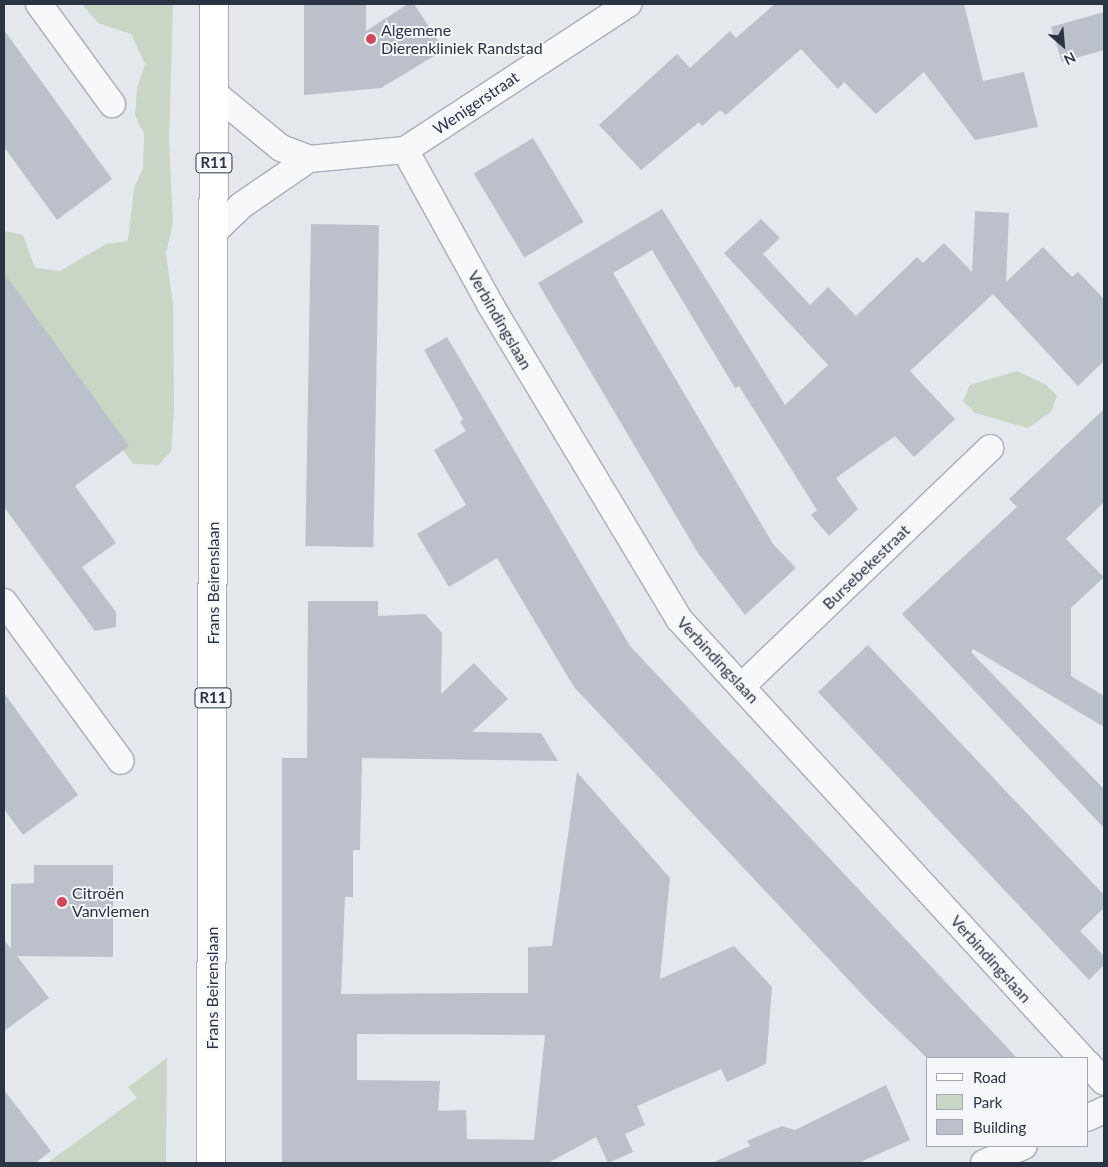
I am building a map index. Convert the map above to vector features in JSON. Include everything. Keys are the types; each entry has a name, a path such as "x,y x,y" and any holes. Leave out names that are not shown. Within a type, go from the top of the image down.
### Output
{"main road":[{"name":"Frans Beirenslaan","path":"211,1163 214,4"}],"street":[{"path":"38,4 112,104"},
{"name":"Wenigerstraat","path":"214,93 281,148 309,159 405,150 628,4"},
{"name":"Verbindingslaan","path":"405,150 491,306 679,619 1081,1057"},
{"name":"Wenigerstraat","path":"213,233 242,206 309,159"},
{"name":"Bursebekestraat","path":"742,686 990,448"},
{"path":"4,602 121,761"},
{"path":"1088,1064 1104,1082"},
{"path":"1088,1118 1104,1110"},
{"path":"984,1163 1022,1147"}],"green space":[{"path":"82,4 173,4 169,140 173,223 166,253 173,304 174,410 171,451 159,465 133,464 4,288 4,231 23,235 35,268 60,271 106,244 128,241 134,188 143,168 144,134 135,116 137,88 145,64 131,34 98,23"},
{"path":"1017,371 1045,384 1057,396 1051,412 1028,428 975,413 963,401 970,385"},
{"path":"167,1058 166,1163 47,1163 137,1098 128,1087"}],"building":[{"name":"Algemene Dierenkliniek Randstad","path":"304,4 366,4 366,31 408,4 414,4 444,50 381,88 304,95"},
{"path":"775,4 964,4 983,81 1024,72 1038,127 975,140 924,72 876,114 844,82 838,89 801,49 726,115 720,110 702,126 699,122 641,170 599,125 677,54 690,68 730,31 736,38"},
{"path":"1104,12 1104,50 1062,62 1051,27"},
{"path":"4,30 112,179 57,220 4,147"},
{"path":"533,138 583,222 524,258 474,174"},
{"path":"662,209 785,405 828,365 724,253 761,219 780,238 763,254 810,305 828,287 856,316 917,257 923,263 944,243 972,272 975,211 1009,213 1006,282 1043,247 1072,277 1078,272 1104,299 1104,361 1078,386 993,294 910,371 955,419 914,457 895,436 836,478 858,509 829,536 811,515 817,510 739,386 735,388 652,250 613,273 773,544 796,568 745,615 698,553 538,283"},
{"path":"311,224 379,225 373,547 305,546"},
{"path":"4,273 129,446 75,486 116,543 82,567 116,612 116,627 95,631 4,507"},
{"path":"447,337 630,646 1016,1057 926,1057 872,1005 574,687 497,558 449,587 417,534 466,505 434,450 466,431 460,422 463,419 424,350"},
{"path":"1104,409 1104,502 1066,539 1104,577 1071,608 1071,676 1104,696 1104,727 973,649 971,652 1104,789 1104,828 902,614 1017,507 1009,499"},
{"path":"308,601 378,601 378,616 425,614 442,633 441,694 474,663 508,699 472,732 541,733 558,761 362,758 360,850 353,850 353,897 345,897 341,994 528,993 528,947 552,946 577,772 670,878 660,979 734,946 772,987 766,1064 727,1082 721,1069 637,1106 645,1125 625,1134 633,1152 608,1163 596,1137 548,1163 282,1163 282,758 307,758","holes":["357,1034 545,1035 534,1140 467,1139 466,1110 438,1111 440,1081 357,1080"]},
{"path":"868,645 1104,895 1104,908 1080,931 1104,956 1104,965 1089,980 818,692"},
{"path":"4,693 78,795 23,835 4,809"},
{"name":"Citroën Vanvlemen","path":"34,865 113,865 113,957 17,956 49,998 4,1031 4,940 11,949 11,884 34,883"},
{"path":"886,1085 910,1140 858,1163 712,1163 750,1146 747,1141 782,1126 795,1130"},
{"path":"4,1090 51,1151 35,1163 4,1163"}],"place":[{"name":"Algemene Dierenkliniek Randstad","path":"371,39"},
{"name":"Citroën Vanvlemen","path":"62,902"}]}
